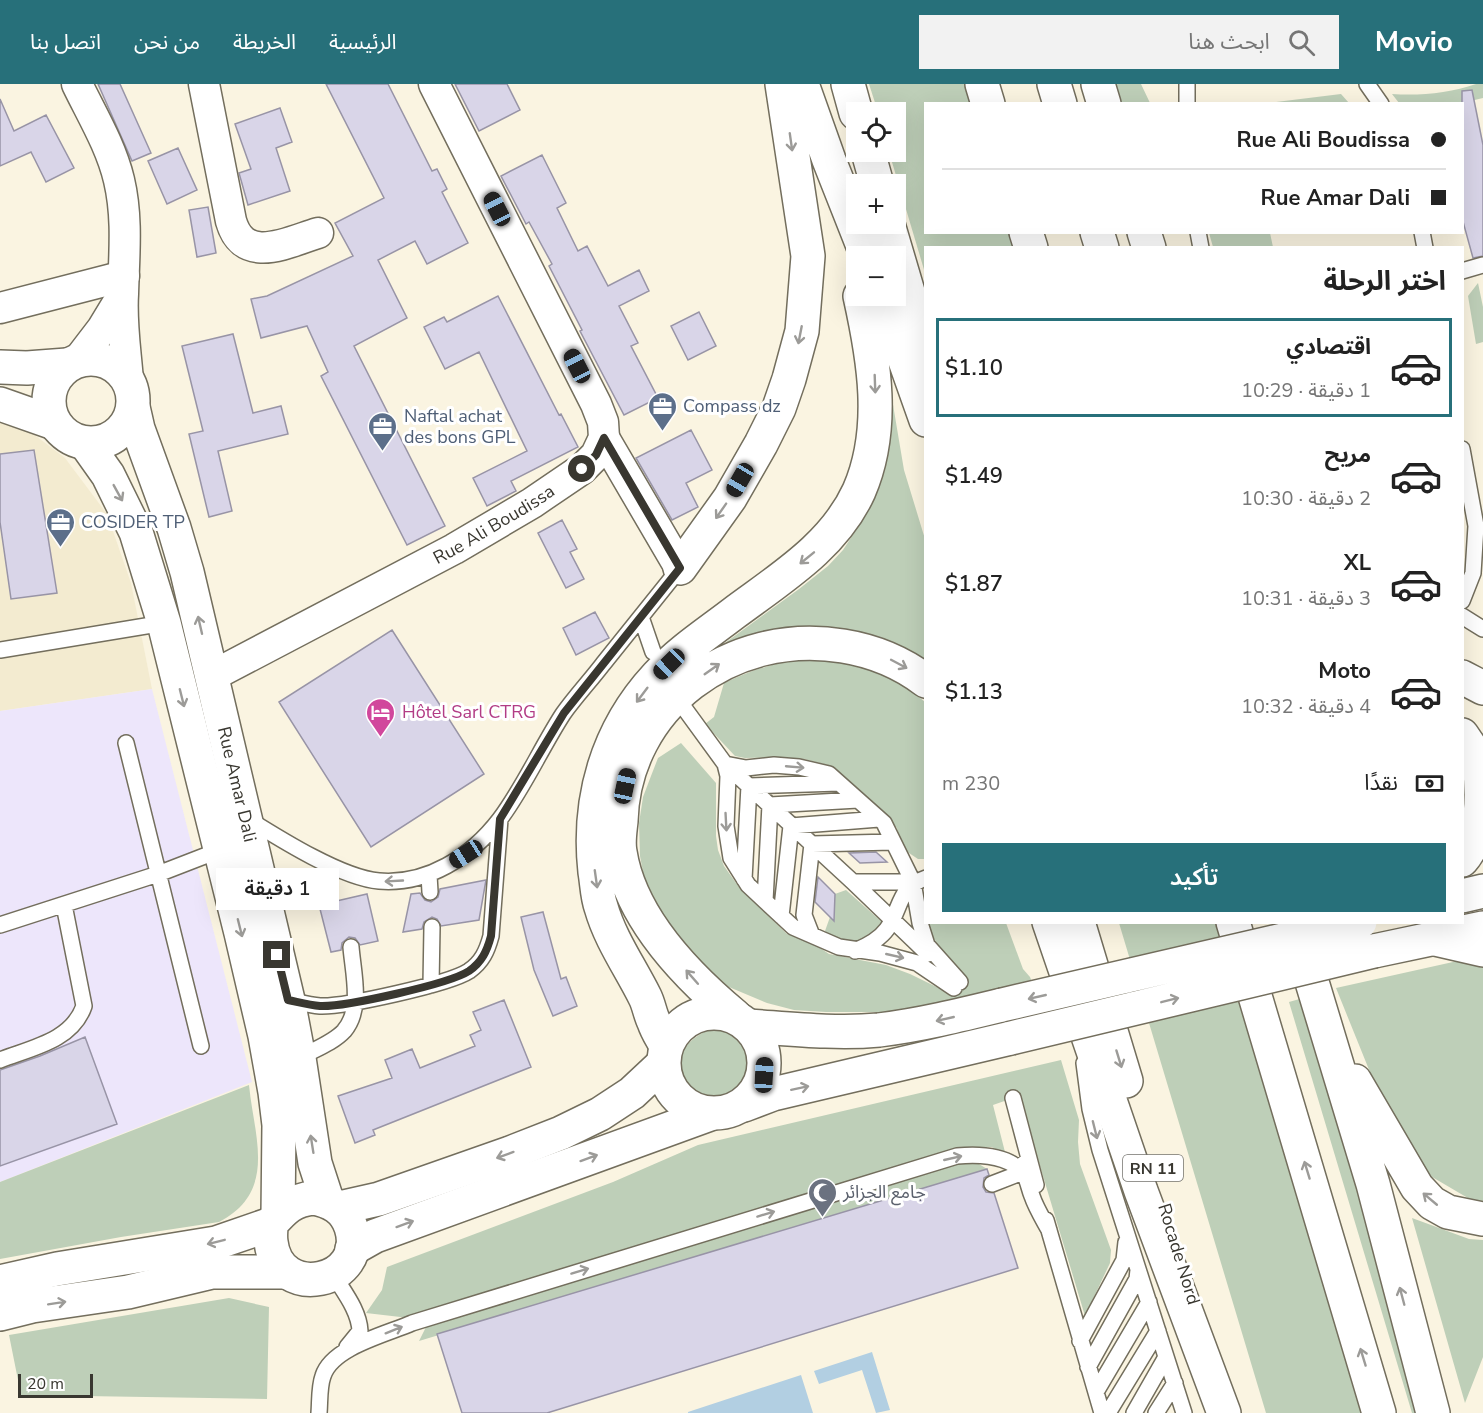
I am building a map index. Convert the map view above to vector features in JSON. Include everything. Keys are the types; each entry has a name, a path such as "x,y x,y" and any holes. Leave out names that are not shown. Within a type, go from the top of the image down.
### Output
{"main road":[{"path":"680,568 730,498 761,444 779,408 802,331 807,256 782,84"},
{"path":"802,84 863,246"},
{"path":"848,84 853,102"},
{"path":"982,84 987,102"},
{"path":"1054,84 1059,102"},
{"path":"1098,84 1103,102"},
{"path":"829,160 848,246"},
{"path":"891,234 924,345"},
{"path":"710,1114 691,1109 678,1098 667,1082 665,1055 646,998 610,932 600,907 592,842 593,812 607,756 630,711 657,676 681,653 822,545 842,522 858,492 867,470 876,418 875,375 862,306"},
{"path":"886,306 924,414"},
{"path":"0,367 27,368 93,358 108,362 119,370 130,394 126,425 112,438 99,443 86,444 63,433 54,423 49,411 48,398 54,380 73,362"},
{"name":"Rue Amar Dali","path":"130,394 138,429 174,528 187,572 288,1000 315,1163 333,1204"},
{"path":"0,404 54,423"},
{"name":"Rue Amar Dali","path":"86,444 108,475 136,532 164,623 220,850 265,1036 275,1092 279,1125 275,1219"},
{"path":"744,1105 757,1089 764,1075 765,1058 760,1040 742,1021 705,991 668,950 642,911 629,883 620,851 621,802 628,770 641,740 665,707 692,683 719,664 741,654 776,645 820,642 860,649 890,658 924,680"},
{"path":"1464,678 1483,688"},
{"path":"1464,739 1479,765 1482,802 1481,819 1476,838 1464,857"},
{"path":"1464,896 1483,891"},
{"path":"1234,924 1379,1413"},
{"path":"1295,924 1373,1184 1433,1413"},
{"path":"1056,928 1079,1010 1141,1191 1226,1413"},
{"name":"Rocade Nord","path":"1056,928 1226,1413"},
{"path":"1435,939 1483,928"},
{"path":"352,1249 375,1236 710,1114 728,1112 773,1094 1011,1038 1367,937"},
{"path":"0,1281 57,1269 216,1243 275,1219 288,1205 300,1199 313,1197 333,1204 379,1199 510,1153 561,1133 600,1114 632,1093 665,1055 674,1032 686,1020 702,1014 718,1013 742,1021 834,1031 877,1030 931,1022 1002,1005 1367,937 1435,939 1483,950"},
{"path":"1326,1029 1417,1187 1432,1203 1448,1212 1483,1219"},
{"path":"0,1314 32,1306 128,1292 212,1272 286,1272 306,1280 317,1280 333,1274 347,1261 352,1249 353,1234 349,1220 333,1204"},
{"path":"275,1219 271,1244 276,1259 286,1272"}],"street":[{"path":"77,84 110,152 119,178 124,206 126,231 123,286 130,394"},
{"path":"204,84 231,220 239,238 256,248 266,248 318,233"},
{"path":"434,84 596,404 603,422 604,438 680,568"},
{"path":"0,308 123,286"},
{"path":"73,362 102,329 123,286"},
{"name":"Rue Ali Boudissa","path":"212,676 454,549 532,503 582,469 596,455 604,438"}],"lane":[{"path":"1187,84 1187,102"},
{"path":"1367,84 1380,102"},
{"path":"1464,271 1483,266"},
{"path":"1464,460 1476,526 1473,573 1464,596"},
{"path":"246,818 285,842 353,874 378,881 400,881 429,875 466,854 500,819 564,713 680,568"},
{"path":"641,617 653,652"},
{"path":"1464,617 1483,629"},
{"path":"0,650 164,623"},
{"path":"682,705 725,764 853,882 958,985"},
{"path":"126,743 201,1046"},
{"path":"725,764 746,768 774,765 812,769 829,774 879,819 889,830 892,842 919,880 920,923 927,945 958,985"},
{"path":"725,764 728,776 725,812 728,846 735,866 765,901 793,927 839,947 880,953 917,963 958,985"},
{"path":"749,786 839,783"},
{"path":"744,879 749,786"},
{"path":"770,805 858,800"},
{"path":"765,901 770,805"},
{"path":"288,1000 321,1006 356,1001 431,985 468,972 487,950 491,936 500,819"},
{"path":"791,826 879,819"},
{"path":"781,916 791,826"},
{"path":"812,844 892,842"},
{"path":"811,933 804,915 812,844"},
{"path":"0,925 158,874 220,850"},
{"path":"429,875 430,892"},
{"path":"853,882 919,880"},
{"path":"855,951 882,935 892,920 905,891 919,880"},
{"path":"0,1060 61,1036 72,1028 80,1017 84,1006 64,905"},
{"path":"431,985 432,927"},
{"path":"299,1058 338,1036 349,1023 356,1001 351,947"},
{"path":"1079,1010 1090,1109 1100,1150 1183,1412"},
{"path":"1009,1099 1028,1178 1049,1230 1102,1413"},
{"path":"320,1413 323,1376 329,1365 356,1346 412,1323 957,1156 978,1155 1004,1160 1028,1178"},
{"path":"993,1189 1028,1178"},
{"path":"1080,1341 1124,1260 1126,1247 1123,1222"},
{"path":"1088,1367 1137,1279 1138,1270"},
{"path":"333,1274 356,1313 360,1325 360,1331 342,1354"},
{"path":"1096,1392 1149,1302"},
{"path":"1108,1413 1158,1331"},
{"path":"1134,1413 1166,1357"},
{"path":"1156,1413 1174,1383"}],"shaded area":[{"name":"COSIDER TP","path":"0,420 24,427 65,458 107,514 131,583 152,689 0,711"},
{"path":"152,689 252,1082 0,1182 0,711"}],"green space":[{"path":"869,84 967,84 973,102 924,102 924,234 1012,234 1017,246 924,246 924,270 906,209 906,174 896,174 892,162 906,162 906,102 875,102"},
{"path":"1111,84 1141,84 1150,102 1117,102"},
{"path":"1483,84 1483,98 1464,103 1398,102 1392,94 1413,95"},
{"path":"1341,94 1348,102 1275,102"},
{"path":"1209,234 1270,234 1273,246 1213,246"},
{"path":"1478,283 1483,307 1483,342 1476,344 1468,296"},
{"path":"888,375 904,470 924,536 924,663 860,633 820,627 796,626 725,643 799,589 828,566 843,550 858,527 886,459"},
{"path":"814,657 859,666 900,683 924,701 924,859 918,859 900,847 897,828 828,765 804,759 735,756 705,724 714,717 724,683 746,673 789,661"},
{"path":"681,743 716,783 716,836 724,866 741,890 787,934 807,939 829,954 886,965 949,993 949,961 932,936 928,924 1006,924 1023,969 1030,977 1034,987 900,1012 826,1012 794,1010 767,1003 717,982 698,969 646,888 640,856 639,823 643,797 658,758"},
{"path":"846,890 883,923 870,935 848,942 833,937 825,931 830,917 834,920 835,894"},
{"path":"1119,924 1215,924 1362,1413 1266,1413"},
{"path":"1471,958 1483,962 1483,1202 1473,1201 1427,1174 1397,1139 1336,988"},
{"path":"1303,998 1426,1413 1412,1413 1289,1002"},
{"path":"722,1028 740,1033 749,1044 752,1057 748,1071 740,1084 727,1094 712,1099 696,1097 687,1091 680,1081 677,1074 678,1060 686,1046 698,1036 706,1031"},
{"path":"1061,1060 1079,1120 1080,1164 1111,1250 1110,1263 1085,1316 1019,1096 993,1105 1006,1156 992,1147 968,1147 409,1318 366,1313 382,1290 387,1267 613,1182 698,1145"},
{"path":"249,1085 257,1143 256,1179 249,1195 237,1209 219,1222 0,1259 0,1182"},
{"path":"965,1162 979,1164 987,1169 419,1341 426,1327 448,1317"},
{"path":"1412,1218 1469,1239 1483,1240 1483,1357 1465,1403"},
{"path":"229,1298 269,1307 267,1399 21,1395 9,1335"}],"water":[{"path":"872,1352 890,1410 876,1413 862,1370 819,1384 814,1371"},
{"path":"801,1375 813,1413 688,1413 688,1412"}],"building":[{"path":"98,84 120,84 151,153 132,161"},
{"path":"326,84 388,84 432,171 437,169 447,189 442,192 468,243 427,264 415,241 378,260 407,318 354,346 445,526 407,545 321,376 328,372 307,326 261,338 251,299 267,296 353,256 335,223 384,198"},
{"path":"455,84 507,84 520,110 479,131"},
{"path":"1472,90 1483,145 1483,256 1473,258 1464,225 1464,102 1462,102 1462,91"},
{"path":"0,99 14,131 46,115 74,168 46,182 31,152 0,166"},
{"path":"280,108 292,142 276,148 290,191 248,205 239,173 251,169 235,124"},
{"path":"178,148 197,190 167,204 148,161"},
{"path":"542,155 566,203 557,208 578,251 587,246 608,286 639,270 649,291 619,306 638,343 631,346 658,398 624,415 549,266 552,264 529,222 526,224 501,176"},
{"path":"208,207 216,253 197,257 189,210"},
{"path":"498,296 559,415 561,414 578,447 511,481 516,491 487,506 473,478 527,451 479,352 445,369 424,327 444,317 447,322"},
{"path":"699,312 716,346 688,360 671,326"},
{"path":"233,334 253,413 281,406 288,434 218,451 232,511 209,517 189,434 203,431 182,346"},
{"path":"691,430 712,470 686,483 698,507 672,520 636,458"},
{"path":"34,450 57,593 11,599 0,522 0,454"},
{"path":"562,520 577,549 570,552 584,579 566,588 538,533"},
{"path":"595,612 609,638 576,655 563,628"},
{"name":"Hôtel Sarl CTRG","path":"392,630 484,774 371,847 279,702"},
{"path":"876,852 887,862 860,863 849,853"},
{"path":"818,877 835,894 834,921 815,902"},
{"path":"486,880 479,920 441,926 437,919 432,917 424,922 422,929 403,932 411,894 420,893 425,900 431,902 438,897 440,889"},
{"path":"367,894 378,941 360,945 355,938 349,937 342,943 341,950 331,952 319,905"},
{"path":"543,912 561,979 566,977 577,1006 553,1016 534,970 521,917"},
{"path":"504,1000 531,1067 373,1130 375,1135 355,1143 338,1096 392,1078 385,1060 412,1049 420,1068 475,1046 470,1035 481,1030 473,1012"},
{"path":"85,1037 117,1124 0,1166 0,1070"},
{"path":"987,1169 989,1175 984,1178 983,1187 986,1192 994,1193 1018,1268 547,1413 462,1413 437,1334"}],"place":[{"name":"Compass dz","path":"662,432"},
{"name":"Naftal achat des bons GPL","path":"383,452"},
{"name":"COSIDER TP","path":"60,548"},
{"name":"Hôtel Sarl CTRG","path":"381,738"},
{"name":"جامع الجزائر","path":"822,1218"}],"route":[{"path":"277,955 288,1000 321,1006 356,1001 455,978 468,972 487,950 491,936 500,819 564,713 680,568 604,438 596,455 582,469"}]}
